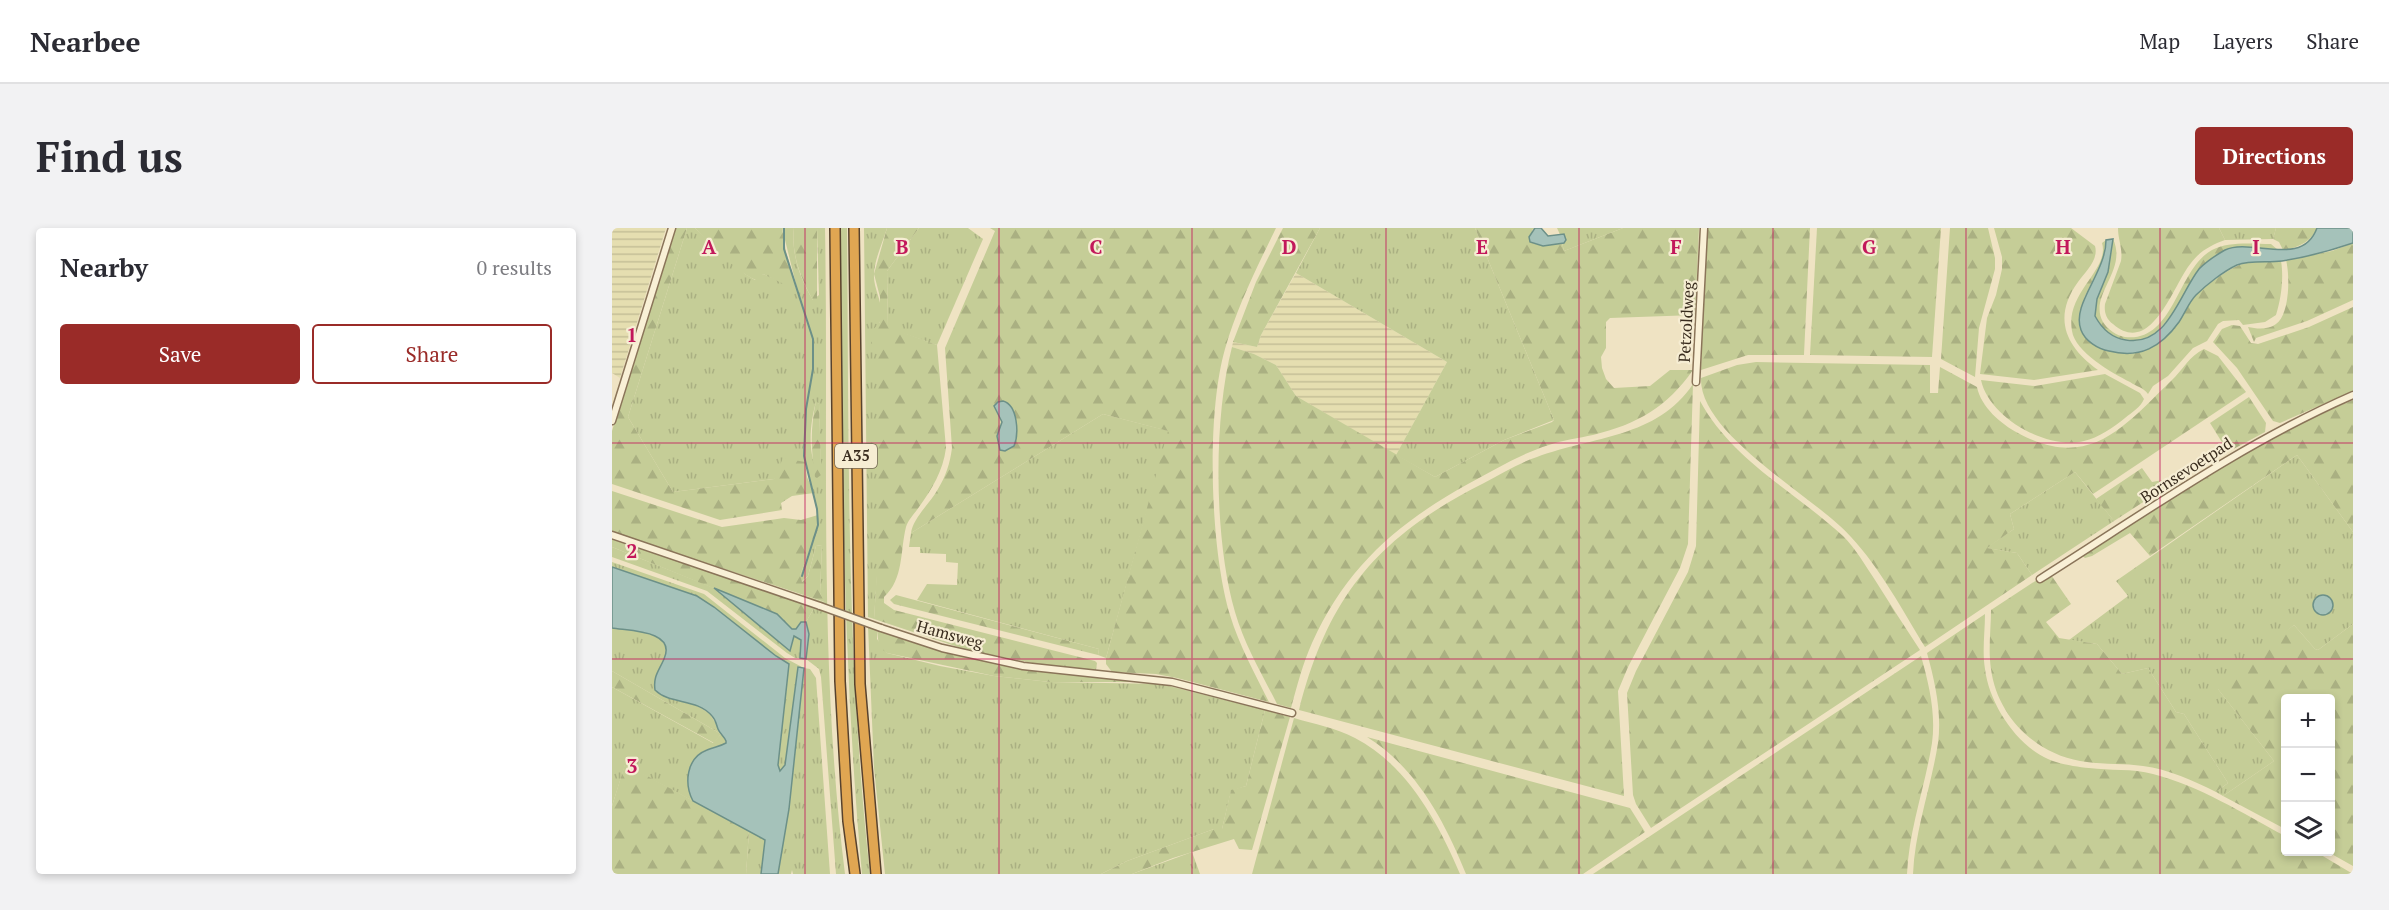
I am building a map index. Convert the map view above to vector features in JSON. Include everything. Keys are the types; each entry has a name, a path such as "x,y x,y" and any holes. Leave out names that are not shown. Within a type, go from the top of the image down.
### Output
{"highway":[{"name":"A35","path":"835,228 840,681 848,820 855,874"},
{"name":"A35","path":"854,228 860,684 876,874"}],"street":[{"path":"612,421 672,228"},
{"name":"Petzoldweg","path":"1696,382 1704,228"},
{"name":"Bornsevoetpad","path":"2040,579 2229,458 2302,417 2353,395"},
{"name":"Hamsweg","path":"612,535 942,648 1023,666 1172,682 1292,713"}],"shaded area":[{"path":"612,228 666,228 620,378 612,373"},
{"path":"1296,273 1447,362 1396,455 1296,396 1276,365 1254,354 1232,347 1233,342 1257,347 1261,335"}],"green space":[{"path":"675,228 687,228 628,417 673,492 774,479 783,458 805,462 807,477 814,493 792,496 781,503 782,510 720,520 612,484 612,431"},
{"path":"687,228 695,228 745,274 755,280 763,274 797,288 782,228 794,228 794,247 798,266 813,300 819,295 817,228 825,228 828,632 831,713 845,874 836,874 821,677 819,669 806,659 809,634 806,622 814,608 804,605 803,595 824,602 820,593 822,545 816,546 808,576 801,582 800,575 818,530 818,515 805,462 774,479 673,492 628,417","holes":["816,402 819,404 821,475 816,468 811,450 812,420"]},
{"path":"695,228 782,228 786,252 797,288 763,274 759,281 751,278 734,266"},
{"path":"794,228 817,228 817,301 811,297 797,264"},
{"path":"839,228 847,228 850,551 862,794 870,874 862,874 850,713 842,471"},
{"path":"864,228 887,228 874,269 881,320 878,326 878,561 874,619 868,617"},
{"path":"887,228 919,228 887,271 888,327 937,345 946,448 936,479 907,524 898,573 895,582 884,597 884,603 894,610 1095,661 1096,670 1043,665 967,650 874,619 878,518 877,349 871,346 871,332 880,322 880,297 874,274"},
{"path":"919,228 968,228 983,239 937,345 888,328 887,271"},
{"path":"990,228 1276,228 1241,303 1225,349 1215,409 1213,445 1215,519 1223,587 1238,637 1269,702 1177,678 1156,674 1112,672 1106,664 1168,431 1103,414 911,533 915,522 941,484 949,464 952,448 945,348 995,231","holes":["1000,419 1014,446 1000,450 998,446"]},
{"path":"1283,228 1320,228 1261,335 1257,347 1233,342 1256,282"},
{"path":"1320,228 1475,228 1554,420 1504,440 1435,477 1396,455 1447,362 1296,273"},
{"path":"1475,228 1535,228 1532,230 1543,246 1562,243 1564,251 1623,228 1699,228 1695,315 1610,318 1606,322 1606,348 1601,357 1606,379 1614,388 1650,386 1670,370 1693,370 1662,404 1638,419 1609,431 1554,443 1517,458 1442,499 1396,532 1357,570 1326,616 1306,658 1291,708 1277,704 1243,636 1228,583 1223,550 1218,480 1219,444 1226,376 1232,347 1254,354 1276,365 1296,396 1435,477 1504,440 1552,422 1554,420"},
{"path":"1557,228 1623,228 1564,251 1562,243 1564,243"},
{"path":"1706,228 1810,228 1804,355 1748,355 1701,370"},
{"path":"1817,228 1941,228 1932,357 1810,355"},
{"path":"1950,228 1988,228 1995,258 1995,269 1979,328 1975,377 1941,359"},
{"path":"1994,228 2071,228 2095,246 2093,261 2070,295 2064,320 2071,342 2078,352 2098,370 2034,380 1980,374 1987,318 1996,295 2002,269 2002,257"},
{"path":"2118,228 2219,228 2225,240 2206,249 2194,259 2160,314 2150,325 2139,332 2127,332 2107,318 2105,310 2105,304 2121,261"},
{"path":"2219,228 2276,228 2273,239 2225,240"},
{"path":"2276,228 2317,228 2303,244 2283,250 2279,242 2273,239"},
{"path":"2113,239 2116,262 2100,302 2100,312 2107,327 2125,337 2141,336 2154,329 2165,317 2200,259 2212,250 2233,244 2271,244 2278,250 2226,249 2200,268 2176,310 2155,334 2141,341 2115,338 2105,331 2095,316 2097,299 2108,272"},
{"path":"2106,240 2103,260 2084,298 2081,331 2098,346 2120,353 2132,353 2154,346 2168,334 2192,299 2201,290 2225,273 2245,263 2281,261 2282,288 2276,315 2265,322 2243,325 2239,320 2223,321 2218,324 2207,341 2193,348 2168,376 2153,386 2148,394 2142,388 2095,361 2080,347 2072,331 2075,305 2100,263 2103,253 2102,243"},
{"path":"2353,243 2353,300 2307,321 2256,338 2254,342 2248,327 2273,326 2281,319 2284,312 2288,284 2286,260 2332,251"},
{"path":"2353,307 2353,391 2280,423 2273,421 2237,368 2213,342 2222,329 2232,325 2240,326 2251,343 2258,344 2309,327"},
{"path":"2204,349 2218,356 2246,392 2093,494 2075,472 2010,514 2014,529 1987,548 2017,553 2032,575 1925,647 1862,549 1834,521 1738,443 1705,400 1701,378 1737,365 1756,362 1930,365 1930,393 1938,393 1940,367 1977,387 1987,408 1999,420 2018,433 2043,444 2066,448 2086,446 2121,428 2171,381 2194,355"},
{"path":"2105,374 2140,393 2144,399 2143,402 2100,435 2089,440 2069,443 2037,436 2007,418 1986,394 1981,380 2035,386"},
{"path":"1693,384 1688,544 1680,568 1628,667 1618,691 1624,796 1299,710 1325,633 1363,573 1387,548 1447,503 1503,472 1537,457 1643,425 1678,402"},
{"path":"2249,397 2266,423 2265,432 2228,452 2210,423"},
{"path":"2353,400 2353,532 2297,455 2150,556 2130,533 2092,556 2085,558 2079,553 2145,510 2247,451"},
{"path":"816,401 819,404 821,465 821,475 817,478 815,477 812,439"},
{"path":"1700,401 1729,441 1848,541 1920,650 1651,828 1633,795 1627,693 1636,671 1688,572 1696,546"},
{"path":"1103,414 1169,431 1106,658 1098,655 1099,649 917,600 927,584 957,585 958,563 946,562 946,554 920,553 920,547 909,547 911,533"},
{"path":"2297,455 2353,532 2353,624 2318,650 2294,625 2218,689 2274,761 2223,796 2216,792 2228,783 2184,714 2176,712 2148,668 2122,674 2097,644 2069,640 2128,596 2116,581"},
{"path":"2142,468 2152,482 2163,480 2168,486 2114,521 2096,499"},
{"path":"2075,472 2114,521 2032,575 2017,553 1986,548 2014,529 2010,514"},
{"path":"612,491 722,527 784,518 801,520 818,515 818,530 800,575 802,582 808,576 816,546 822,545 820,593 825,602 612,532"},
{"path":"612,538 814,608 806,622 801,622 796,629 792,629 777,614 612,547"},
{"path":"612,547 714,588 789,650 794,635 802,640 800,658 787,653 707,591 612,557"},
{"path":"612,562 704,594 785,658 802,667 798,667 785,765 782,771 778,765 789,664 697,596 612,567"},
{"path":"2049,572 2071,604 2046,622 2059,638 2097,644 2122,674 2148,668 2176,712 2184,714 2228,783 2216,792 2162,770 2063,757 2033,741 2020,729 2001,702 1995,686 1990,654 1991,610"},
{"path":"896,595 1099,649 1098,655 894,604 890,600"},
{"path":"1985,614 1984,662 1992,695 2006,722 2036,753 2052,761 2068,765 2145,772 2170,779 2220,801 2281,834 2281,856 2323,856 2353,874 1913,874 1914,857 1939,732 1937,698 1927,653"},
{"path":"2353,624 2353,866 2335,856 2335,694 2281,694 2281,827 2223,796 2274,761 2214,684 2294,625 2318,650"},
{"path":"868,626 877,630 877,639 887,653 940,666 994,676 1050,682 1161,684 1265,710 1246,786 1231,791 1222,829 1214,829 1127,861 1101,874 885,874 874,768"},
{"path":"612,628 639,631 657,637 663,642 666,649 656,677 655,690 675,700 692,703 709,713 725,737 726,743 708,749 694,760 689,783 693,801 625,765 612,806 612,687 713,743 721,734 612,671"},
{"path":"877,630 948,652 1010,666 1146,682 1050,682 994,676 887,653 879,647"},
{"path":"1921,656 1931,699 1933,732 1914,824 1907,874 1593,874"},
{"path":"804,668 810,669 816,678 830,874 793,874 792,870 791,874 778,874 789,809"},
{"path":"612,671 721,734 714,743 612,687"},
{"path":"1265,710 1290,717 1252,850 1239,849 1234,839 1173,858 1132,874 1101,874 1127,861 1214,829 1222,829 1231,790 1246,786"},
{"path":"1294,718 1355,738 1374,749 1390,763 1405,779 1431,815 1460,874 1252,874"},
{"path":"1367,737 1630,808 1645,832 1583,874 1466,874 1449,835 1427,797 1400,764"},
{"path":"625,764 749,831 746,874 612,874 612,806"},
{"path":"749,831 765,840 761,874 746,874"},
{"path":"1192,852 1200,874 1132,874"}],"water":[{"path":"1535,228 1541,228 1548,236 1564,234 1566,240 1564,243 1543,246 1530,242 1529,237"},
{"path":"2317,228 2353,228 2353,243 2300,258 2237,265 2196,295 2172,331 2149,349 2130,353 2105,350 2089,341 2081,330 2079,320 2081,310 2101,264 2106,240 2113,239 2108,272 2097,299 2095,316 2111,335 2126,340 2140,340 2152,336 2162,327 2199,269 2225,250 2248,247 2288,250 2300,247 2310,240"},
{"path":"1003,401 1012,408 1017,428 1014,446 1005,451 1000,450 997,436 1002,422 994,406"},
{"path":"612,567 697,596 789,664 778,765 780,771 785,765 798,667 804,668 789,809 778,874 761,874 765,840 693,801 688,787 691,765 700,754 726,741 714,719 706,710 668,698 655,690 656,677 666,649 664,642 639,631 612,628"},
{"path":"714,588 777,614 792,629 796,629 801,622 806,622 809,634 806,659 800,658 801,640 794,636 790,651"},
{"path":"2323,595 2330,598 2333,605 2330,612 2323,615 2316,612 2313,605 2316,598"}],"waterway":[{"path":"784,228 784,249 813,339 813,369 806,409 804,456 817,509 818,525 802,576"}]}
